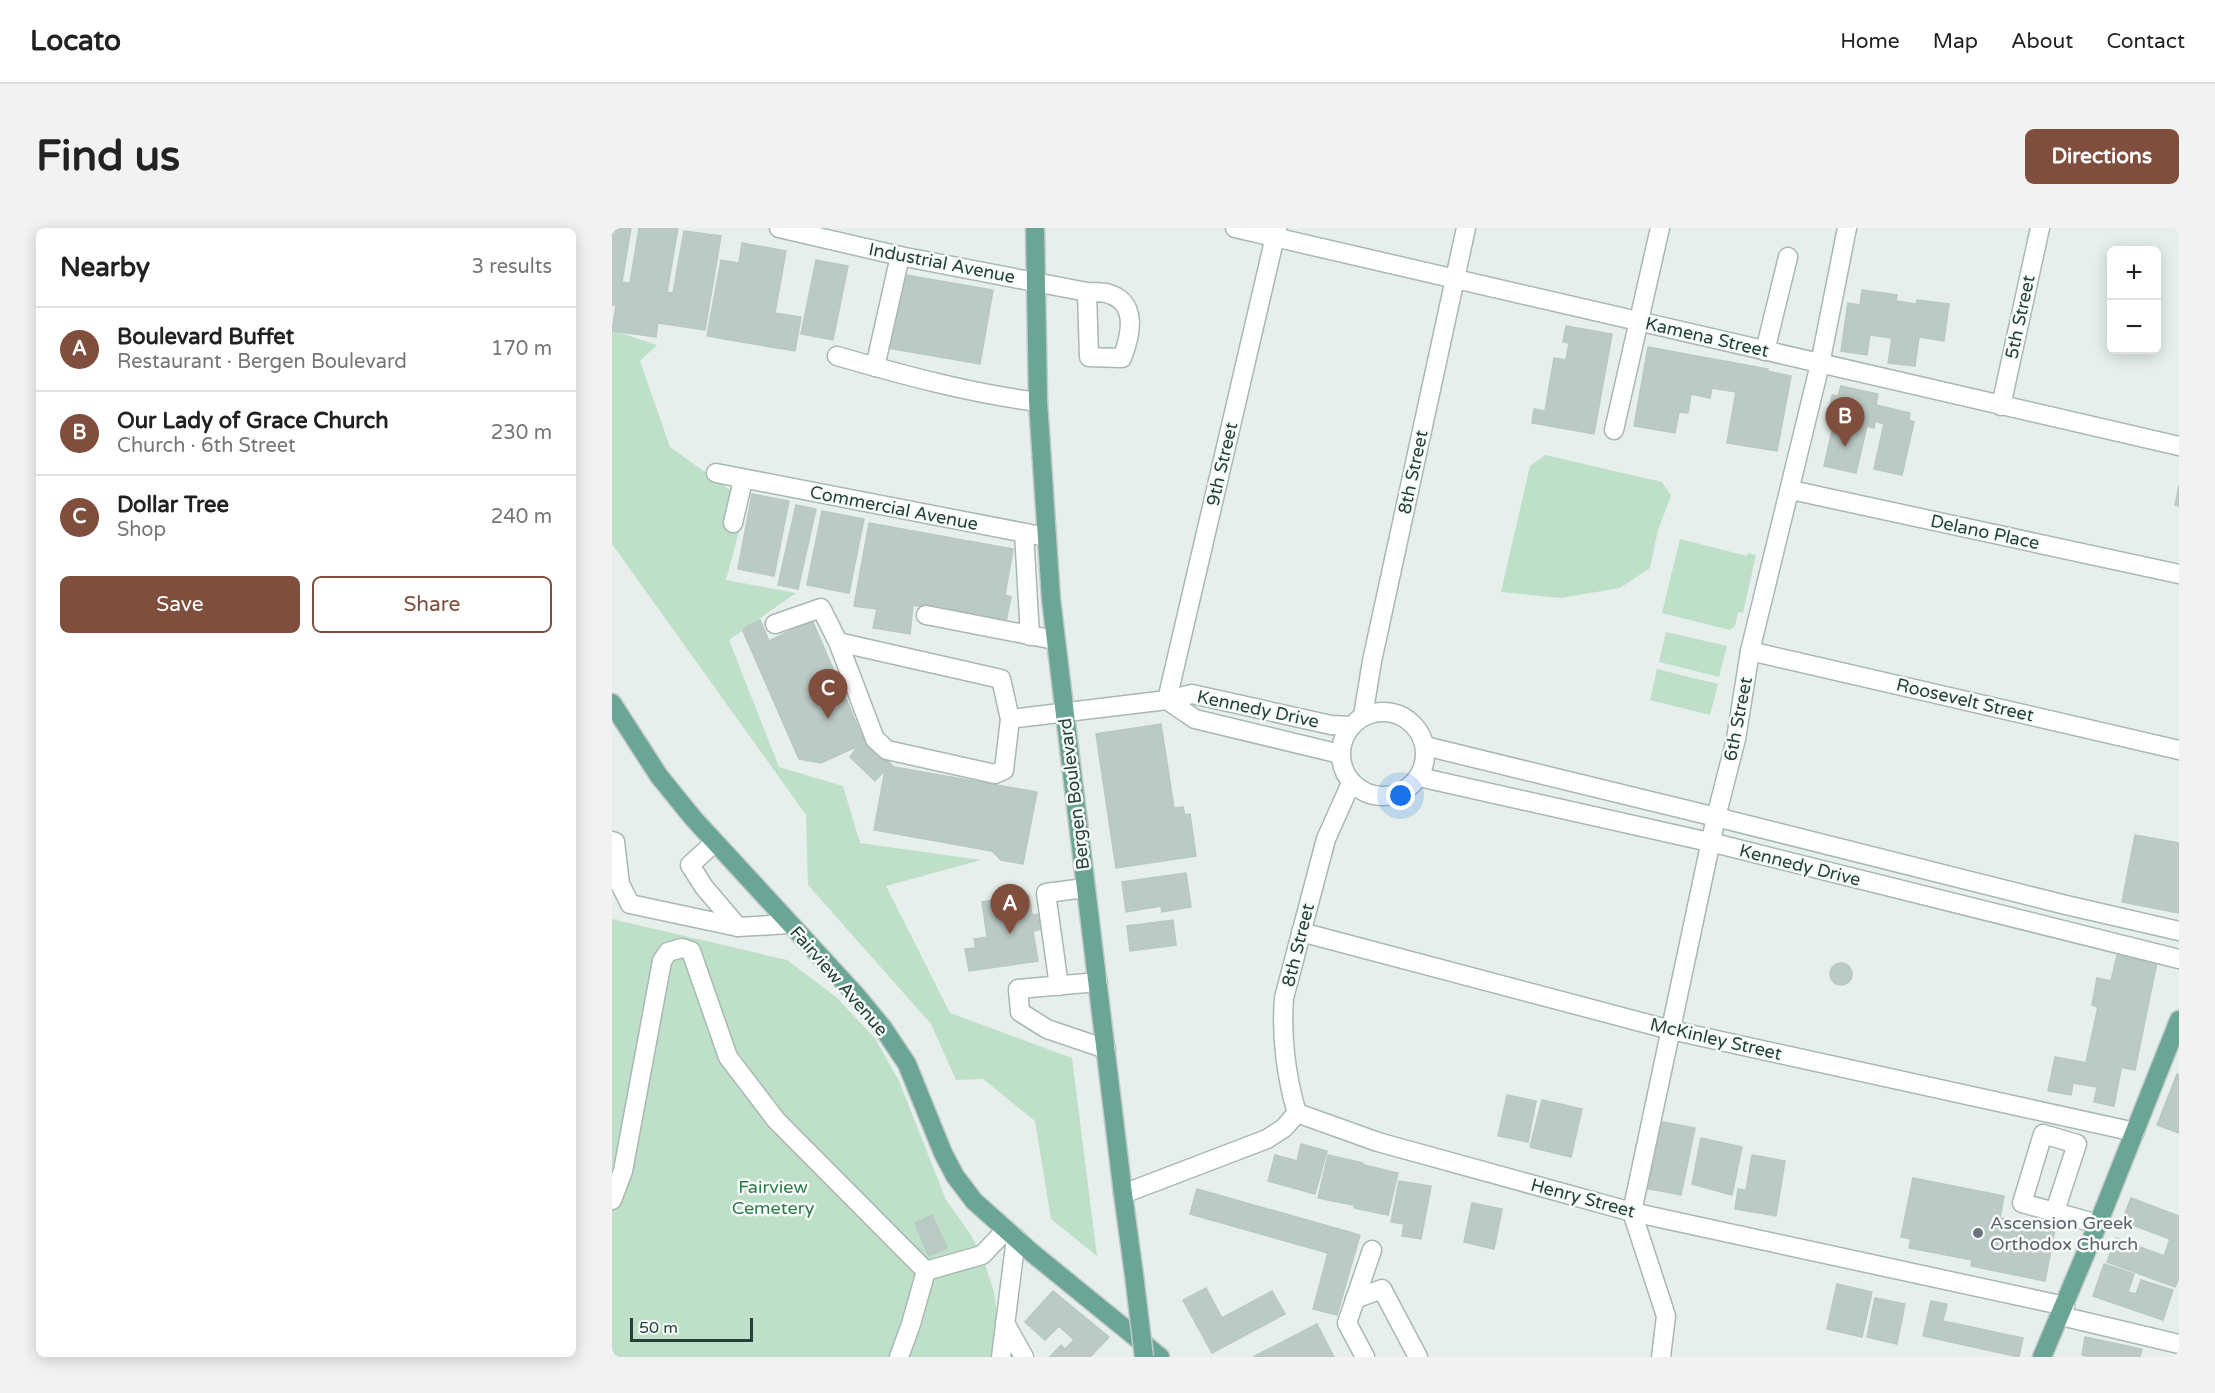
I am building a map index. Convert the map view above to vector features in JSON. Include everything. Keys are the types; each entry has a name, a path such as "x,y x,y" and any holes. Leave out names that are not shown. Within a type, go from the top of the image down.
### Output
{"main road":[{"name":"Bergen Boulevard","path":"1035,228 1038,402 1055,640 1144,1357"},
{"name":"Fairview Avenue","path":"612,703 659,776 714,843 855,994 883,1028 907,1064 943,1153 955,1176 974,1201 1160,1357"},
{"path":"2042,1357 2063,1311 2179,1020"}],"street":[{"name":"Industrial Avenue","path":"779,228 900,256 1087,292"},
{"name":"Kamena Street","path":"1235,228 1276,232 1455,279 2179,446"},
{"name":"8th Street","path":"1357,721 1466,228"},
{"path":"1614,430 1660,228"},
{"name":"6th Street","path":"1632,1212 1716,817 1736,739 1750,651 1820,364 1847,228"},
{"name":"5th Street","path":"2001,406 2040,228"},
{"name":"9th Street","path":"1167,700 1276,232"},
{"path":"875,367 900,256"},
{"path":"1765,351 1788,258"},
{"path":"837,356 972,392 1038,402"},
{"name":"Commercial Avenue","path":"716,473 1046,537"},
{"path":"733,523 743,480"},
{"name":"Delano Place","path":"1791,490 2179,574"},
{"path":"1024,533 1030,636"},
{"path":"776,624 822,608 838,642 875,739 887,750 995,774 1004,770 1010,719 1001,679 838,642"},
{"path":"926,615 1055,640"},
{"name":"Roosevelt Street","path":"1750,651 2179,750"},
{"name":"Kennedy Drive","path":"1010,719 1167,700 1192,694 1330,725 1357,721"},
{"name":"Kennedy Drive","path":"1167,700 1195,719 1340,754"},
{"path":"1379,711 1394,713 1409,720 1419,732 1425,746 1425,762 1419,777 1409,789 1394,795 1379,797 1364,793 1351,783 1343,770 1340,754 1342,739 1357,721 1379,711"},
{"name":"Kennedy Drive","path":"1425,746 2179,931"},
{"name":"Kennedy Drive","path":"1419,777 1712,843 2179,959"},
{"name":"8th Street","path":"1297,1113 1292,1096 1282,1019 1284,998 1326,839 1351,783"},
{"path":"612,841 615,842 620,884 618,891 630,904 738,927 790,924"},
{"path":"714,843 690,865 704,887 738,927"},
{"path":"1852,878 1858,853"},
{"path":"1960,904 1964,879"},
{"path":"1059,986 1046,893 1085,888"},
{"path":"2074,933 2079,908"},
{"name":"McKinley Street","path":"1301,932 1671,1030 2135,1132"},
{"path":"612,1200 624,1171 662,961 668,952 682,948 691,951 728,1057 776,1120 926,1271"},
{"path":"1098,982 1018,989 1020,1012 1047,1029 1106,1049"},
{"path":"1123,1194 1267,1138 1284,1128 1297,1113"},
{"name":"Henry Street","path":"1297,1113 1378,1142 1632,1212 2063,1311 2179,1344"},
{"path":"2055,1211 2098,1224"},
{"path":"1632,1212 1666,1316 1661,1357"},
{"path":"926,1271 982,1255 1011,1234"},
{"path":"1001,1357 1011,1234"},
{"path":"1365,1357 1347,1323 1372,1250"},
{"path":"899,1357 926,1271"},
{"path":"1355,1299 1382,1289 1418,1357"},
{"path":"1005,1323 1024,1357"}],"green space":[{"path":"612,330 657,345 640,361 670,447 747,502 726,580 796,593 729,640 779,767 843,786 860,843 981,860 886,886 950,1013 1072,1058 1097,1256 1051,1219 1035,1121 983,1079 956,1080 931,1024 808,885 806,815 612,544"},
{"path":"1545,455 1662,482 1671,496 1658,530 1650,568 1620,588 1561,598 1501,592 1530,466"},
{"path":"1680,539 1747,556 1748,553 1756,555 1743,613 1738,612 1735,626 1730,630 1662,613"},
{"path":"1666,632 1727,646 1719,677 1659,662"},
{"path":"1657,669 1718,684 1710,715 1650,700"},
{"name":"Fairview Cemetery","path":"612,919 787,960 836,997 875,1038 899,1081 946,1200 982,1255 994,1292 1001,1342 999,1357 612,1357"}],"building":[{"path":"612,228 631,228 622,282 630,283 639,228 678,228 667,292 673,293 684,231 721,236 705,330 658,323 656,337 612,331 616,305 612,305"},
{"path":"742,243 786,251 775,313 801,317 795,351 707,336 721,260 739,263"},
{"path":"816,260 848,266 833,340 801,334"},
{"path":"900,274 993,290 980,364 887,348"},
{"path":"1862,290 1897,295 1896,301 1916,304 1917,300 1949,304 1944,341 1919,337 1915,366 1888,363 1892,338 1870,335 1867,355 1841,351 1848,303 1860,305"},
{"path":"1566,326 1612,334 1594,434 1532,423 1534,409 1545,411 1554,358 1566,360 1569,343 1563,342"},
{"path":"1648,347 1768,369 1767,371 1791,376 1777,451 1727,443 1736,392 1712,388 1710,398 1691,394 1688,413 1679,412 1675,433 1634,426"},
{"path":"1841,386 1878,394 1876,405 1910,413 1909,420 1914,422 1902,475 1874,469 1884,424 1875,421 1874,428 1867,426 1856,473 1824,466 1835,417 1828,415 1832,395 1838,396"},
{"path":"2179,486 2179,506 2175,505"},
{"path":"752,494 789,501 774,576 738,569"},
{"path":"796,505 816,509 798,589 778,585"},
{"path":"822,511 864,519 849,593 807,585"},
{"path":"869,523 1013,549 1005,595 1011,597 1006,622 913,605 910,634 873,628 877,609 854,606"},
{"path":"760,620 769,641 812,620 862,736 894,767 1037,792 1023,864 1001,860 992,851 874,830 885,770 875,781 850,757 858,746 821,763 799,759 743,631 747,626"},
{"path":"1161,724 1174,808 1183,807 1185,815 1190,814 1196,856 1116,868 1096,734"},
{"path":"2135,835 2179,843 2179,913 2122,902"},
{"path":"1186,873 1191,907 1162,912 1161,906 1126,912 1122,882"},
{"path":"1029,895 1032,915 1039,914 1042,929 1033,931 1038,961 969,971 965,949 976,948 974,939 987,937 982,902"},
{"path":"1173,920 1176,945 1130,951 1127,926"},
{"path":"2117,955 2157,962 2135,1070 2086,1062 2098,1007 2092,1005 2097,978 2111,981"},
{"path":"1841,963 1849,966 1852,974 1849,982 1841,985 1833,982 1830,974 1833,966"},
{"path":"2055,1057 2121,1069 2114,1106 2094,1102 2097,1087 2073,1083 2071,1095 2048,1091"},
{"path":"2177,1074 2179,1075 2179,1133 2157,1125"},
{"path":"1507,1095 1536,1101 1528,1142 1498,1136"},
{"path":"1542,1100 1582,1109 1571,1157 1530,1147"},
{"path":"1658,1121 1695,1128 1681,1195 1644,1188"},
{"path":"1701,1138 1742,1147 1732,1195 1692,1184"},
{"path":"1301,1144 1327,1151 1315,1194 1268,1181 1275,1155 1297,1161"},
{"path":"1328,1155 1363,1163 1353,1205 1318,1198"},
{"path":"1752,1155 1785,1161 1776,1216 1735,1209 1738,1189 1746,1190"},
{"path":"1364,1165 1398,1173 1388,1215 1354,1208"},
{"name":"Ascension Greek Orthodox Church","path":"1913,1178 2004,1196 2000,1218 2055,1229 2045,1281 1971,1266 1972,1260 1909,1248 1911,1239 1901,1237"},
{"path":"1399,1181 1431,1186 1421,1239 1402,1236 1404,1224 1391,1222"},
{"path":"1197,1189 1360,1235 1337,1315 1313,1309 1328,1253 1190,1214"},
{"path":"2131,1198 2179,1216 2179,1278 2175,1287 2107,1262 2116,1238 2164,1256 2170,1239 2122,1221"},
{"path":"1472,1203 1502,1209 1494,1249 1464,1242"},
{"path":"932,1215 947,1248 929,1256 915,1223"},
{"path":"2104,1264 2134,1274 2128,1292 2136,1294 2141,1280 2173,1290 2163,1320 2093,1296"},
{"path":"1837,1284 1872,1292 1862,1337 1827,1329"},
{"path":"1206,1288 1222,1318 1272,1291 1285,1314 1212,1353 1183,1300"},
{"path":"1053,1291 1109,1337 1090,1357 1050,1357 1061,1345 1065,1349 1074,1340 1059,1326 1045,1340 1025,1322"},
{"path":"1875,1298 1905,1304 1897,1344 1867,1337"},
{"path":"1931,1301 1947,1304 1943,1321 2023,1338 2019,1357 1923,1336"},
{"path":"1317,1324 1334,1357 1253,1357"},
{"path":"2085,1337 2142,1349 2140,1357 2082,1355"}],"place":[{"name":"Our Lady of Grace Church","path":"1845,447"},
{"name":"Dollar Tree","path":"828,719"},
{"name":"Boulevard Buffet","path":"1010,934"},
{"name":"Ascension Greek Orthodox Church","path":"1978,1233"}]}
